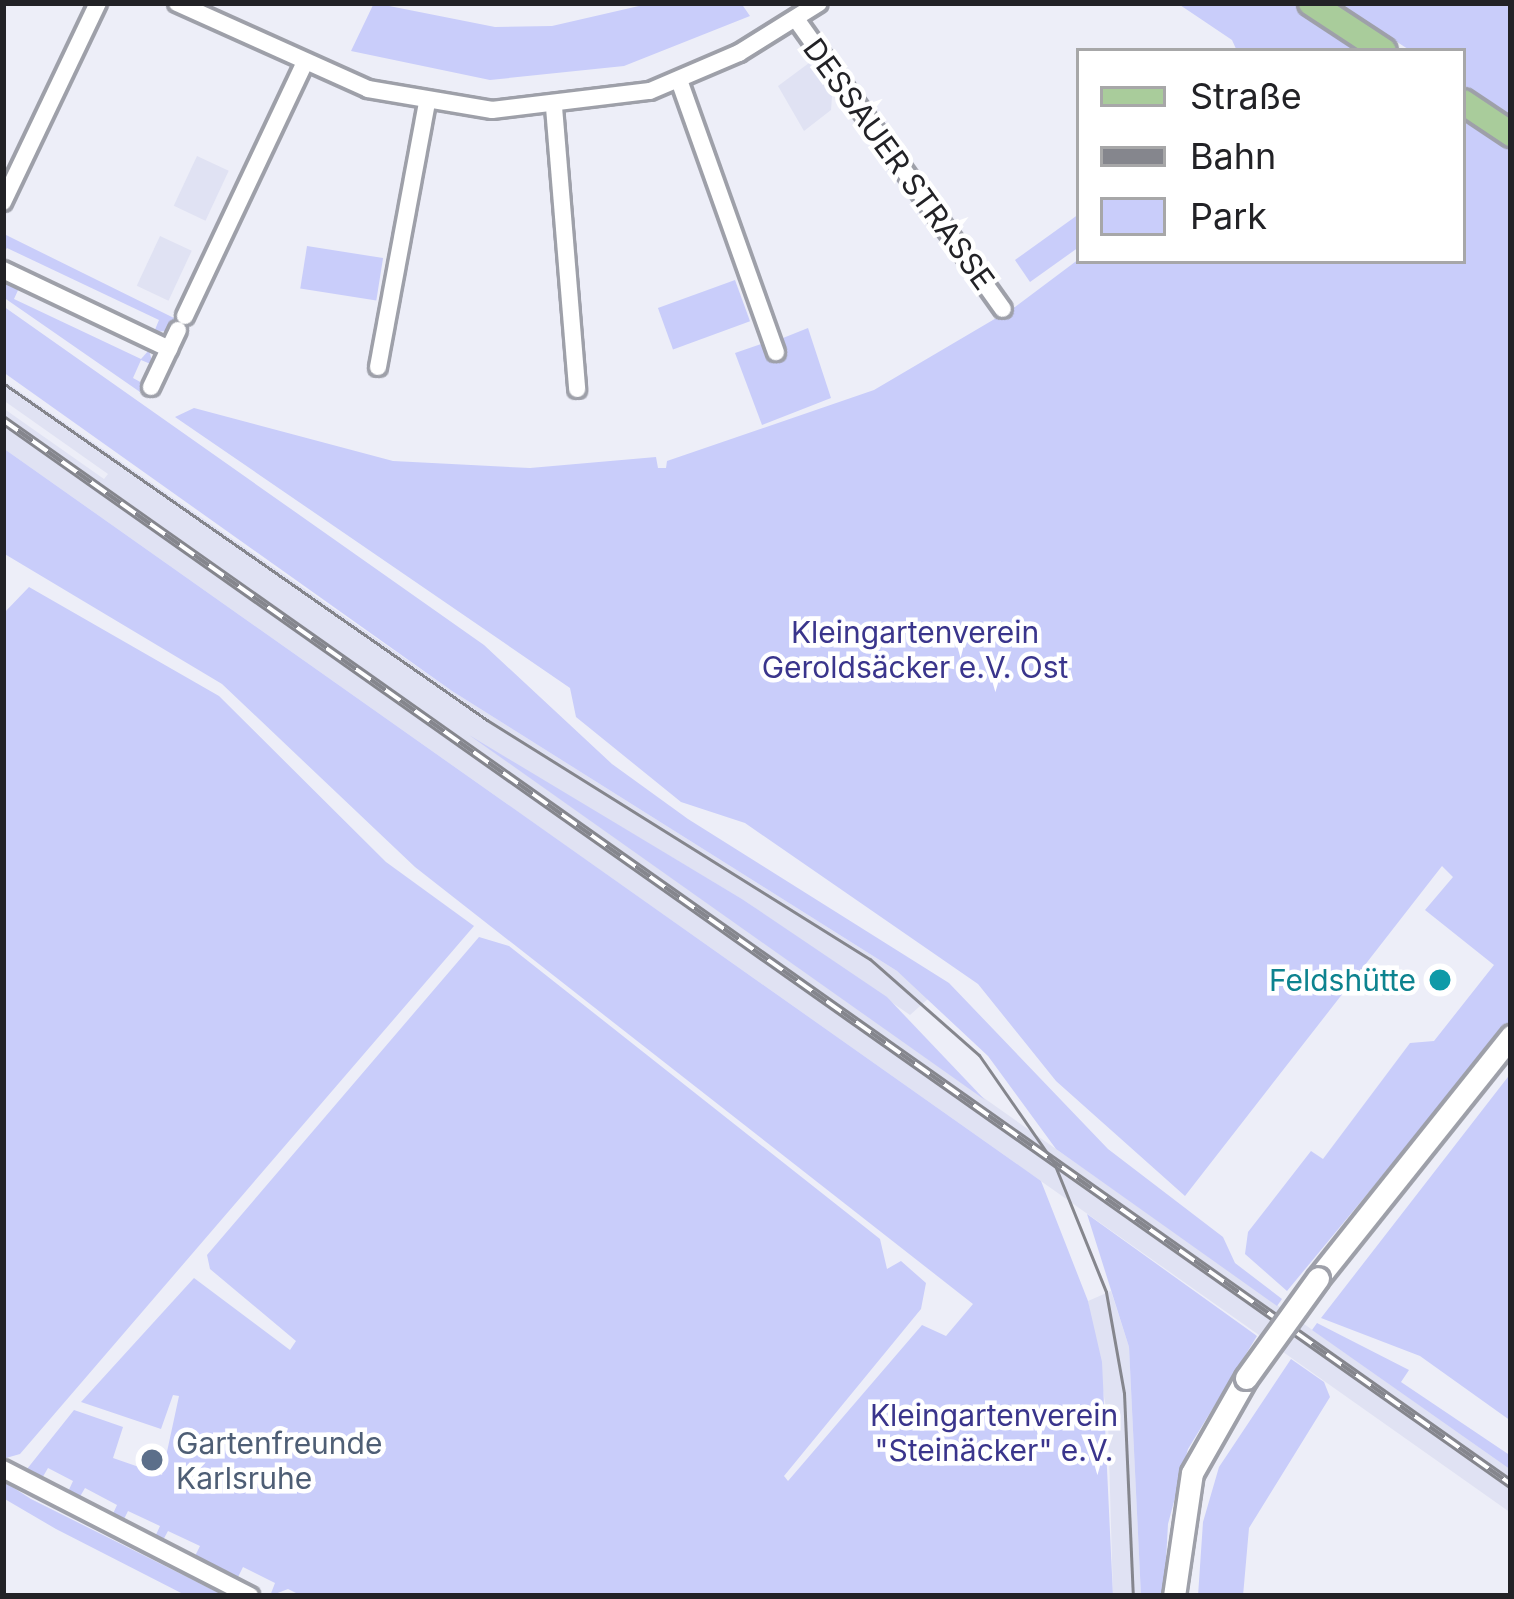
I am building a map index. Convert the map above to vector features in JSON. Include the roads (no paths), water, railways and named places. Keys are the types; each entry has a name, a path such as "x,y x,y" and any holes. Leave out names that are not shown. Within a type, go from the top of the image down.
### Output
{"main road":[{"path":"1311,3 1379,48"},
{"path":"1466,104 1511,134"}],"street":[{"path":"3,202 98,3"},
{"path":"177,3 304,64 427,104 554,107 679,80 819,3"},
{"name":"DESSAUER STRASSE","path":"796,19 1003,310"},
{"path":"152,387 304,64"},
{"path":"679,80 776,352"},
{"path":"377,367 427,104"},
{"path":"554,107 577,389"},
{"path":"3,270 169,350"},
{"path":"1174,1596 1192,1473 1246,1378 1318,1278 1511,1036"},
{"path":"3,1468 250,1596"}],"tram line":[{"path":"3,383 487,720 870,959 979,1055 1054,1163 1106,1292 1124,1393 1133,1596"}],"railway":[{"path":"3,420 1511,1484"}],"place":[{"name":"Feldshütte","path":"1440,980"},
{"name":"Gartenfreunde Karlsruhe","path":"152,1460"}],"park label":[{"name":"Kleingartenverein Geroldsäcker e.V. Ost","path":"915,649"},
{"name":"Kleingartenverein \"Steinäcker\" e.V.","path":"994,1432"}]}
